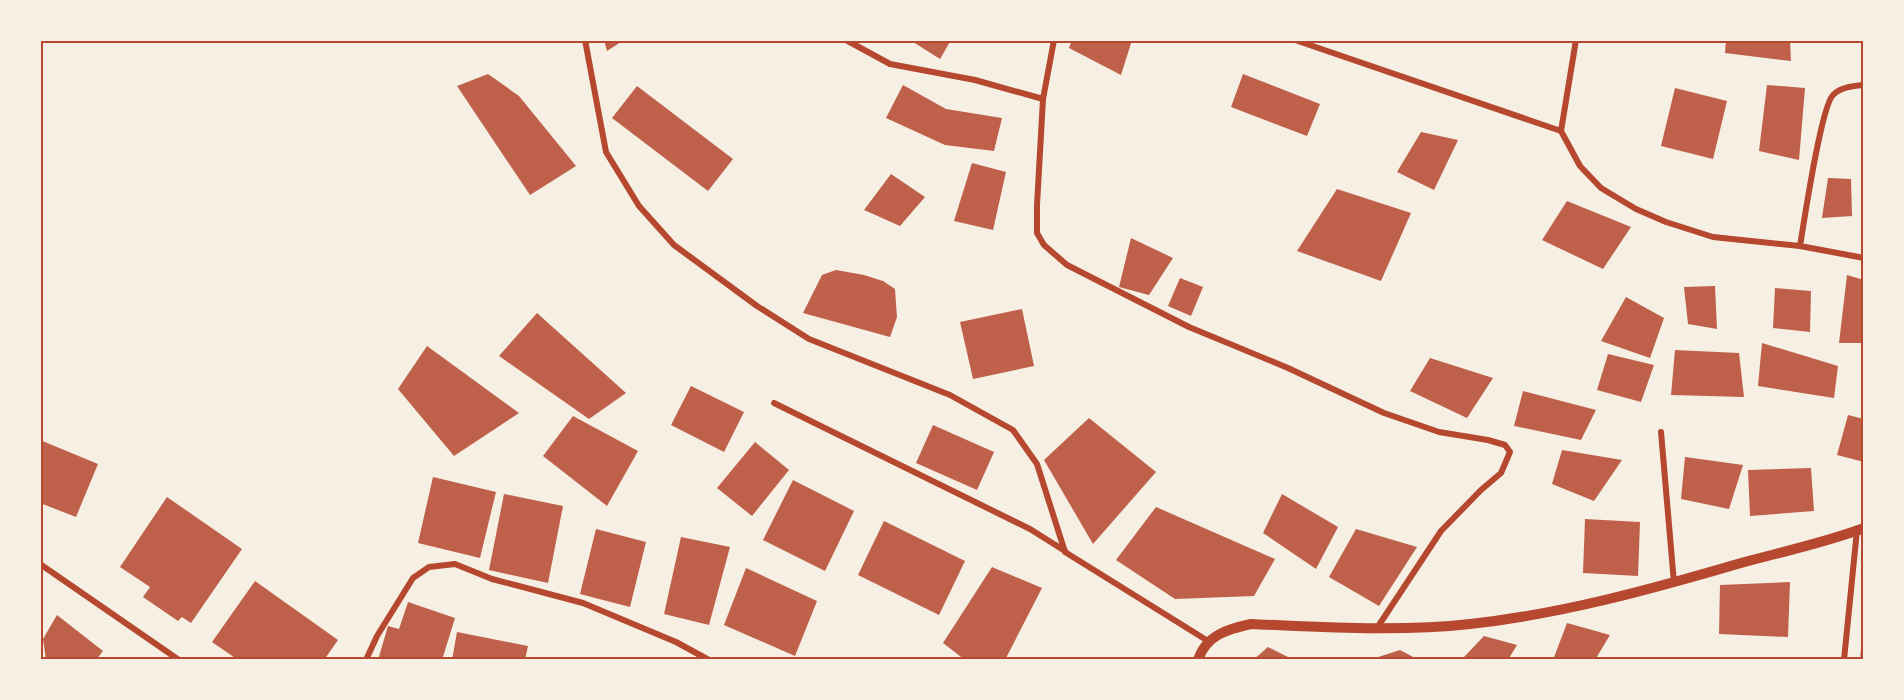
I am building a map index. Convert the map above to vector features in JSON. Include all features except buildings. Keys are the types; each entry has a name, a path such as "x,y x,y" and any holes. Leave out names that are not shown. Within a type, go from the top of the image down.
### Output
{"street":[{"path":"585,40 606,152 639,206 674,245 757,306 809,339 950,395 1013,430 1037,464 1065,552"},
{"path":"846,40 890,64 975,80 1043,99"},
{"path":"1054,40 1043,99 1037,205 1037,233 1044,245 1067,265 1189,327 1288,368 1384,413 1439,432 1505,445 1510,452 1502,473 1441,531 1377,629"},
{"path":"1295,40 1562,131"},
{"path":"1576,40 1562,131 1580,165 1601,188 1636,209 1666,222 1713,237 1800,246 1863,258"},
{"path":"1800,246 1822,123 1829,101 1833,95 1844,88 1863,85"},
{"path":"774,403 1030,529 1208,641"},
{"path":"1661,432 1674,583"},
{"path":"1198,660 1208,641 1251,624 1377,629 1468,624 1516,618 1570,608 1674,583 1860,529 1844,660"},
{"path":"40,564 179,660"},
{"path":"366,660 377,636 413,578 429,567 455,564 492,579 583,603 676,642 709,660"}]}
